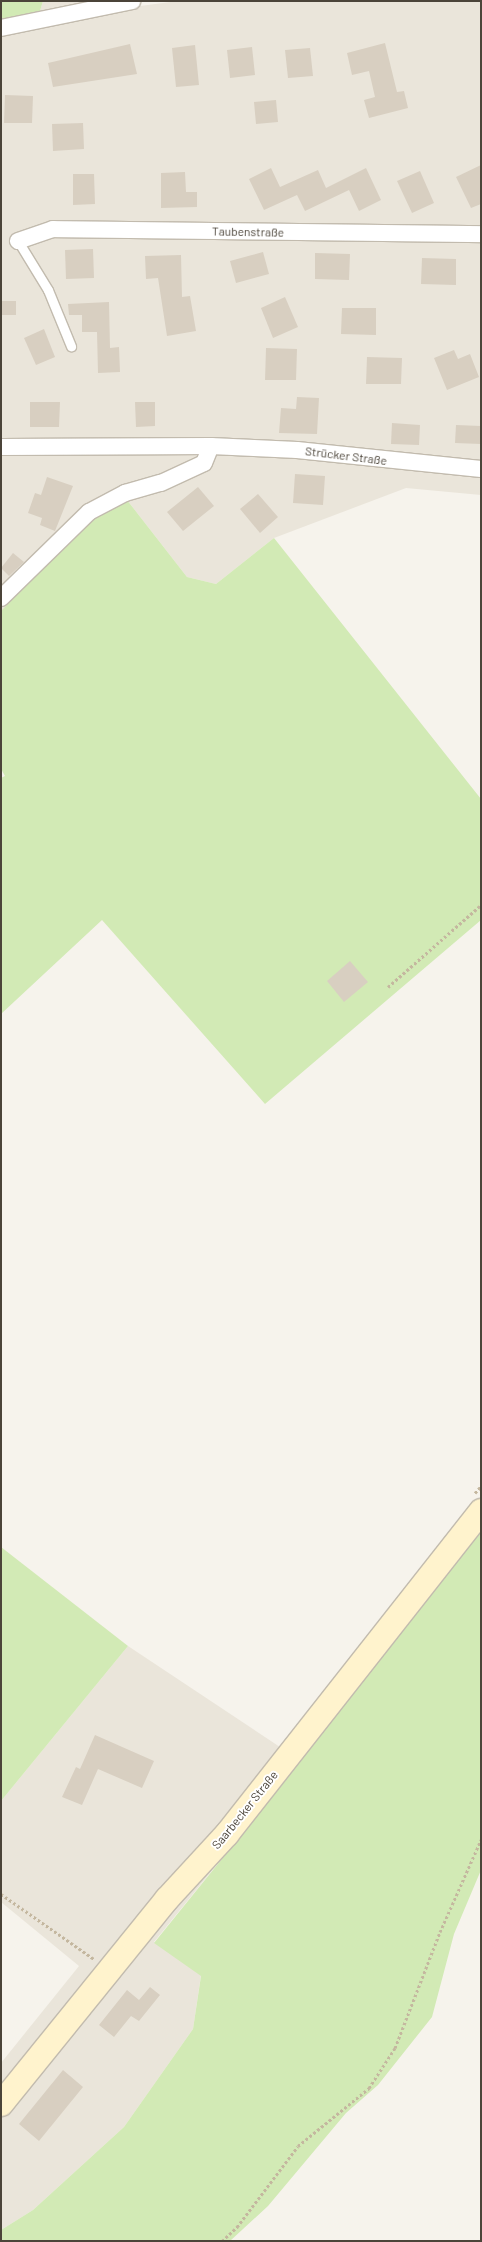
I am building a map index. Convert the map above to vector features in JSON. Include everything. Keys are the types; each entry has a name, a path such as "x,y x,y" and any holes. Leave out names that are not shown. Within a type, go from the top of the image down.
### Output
{"main road":[{"name":"Saarbecker Straße","path":"1,2104 167,1899 227,1834 481,1510"}],"street":[{"path":"1,28 132,1"},
{"name":"Taubenstraße","path":"18,241 53,229 481,234"},
{"path":"1,598 88,512 125,493 161,483 204,463 211,446"},
{"name":"Strücker Straße","path":"1,447 211,446 297,450 481,469"}],"lane":[{"path":"18,241 48,290 71,346"}],"path":[{"path":"388,987 481,905"},
{"path":"222,2241 237,2227 298,2146 369,2088 395,2048 440,1932 481,1840"},
{"path":"1,1894 109,1969"}],"shaded area":[{"path":"43,1 104,1 39,14"},
{"path":"178,1 481,1 481,495 406,488 274,538 216,584 187,577 127,500 1,611 1,34 125,8"},
{"path":"128,1646 301,1761 154,1942 201,1975 193,2029 124,2127 33,2210 1,2230 1,2063 79,1966 1,1902 1,1801"}],"green space":[{"path":"1,1 43,1 39,14 1,23"},
{"path":"127,500 187,577 216,584 274,538 481,799 481,920 265,1104 102,920 1,1014 1,778 5,776 1,769 1,611 94,517"},
{"path":"481,1532 481,1870 454,1934 432,2017 378,2085 346,2113 268,2206 230,2241 1,2241 1,2230 33,2210 124,2127 193,2029 201,1976 154,1943 301,1761 430,1589"},
{"path":"1,1547 128,1646 1,1801"}],"building":[{"path":"385,43 397,92 404,91 408,108 369,118 364,100 375,97 369,71 352,75 347,53"},
{"path":"130,44 137,74 53,87 48,63"},
{"path":"195,45 199,85 176,87 172,48"},
{"path":"252,47 255,75 230,78 227,50"},
{"path":"310,48 313,76 288,78 285,50"},
{"path":"5,95 33,96 32,123 4,123"},
{"path":"276,100 278,122 256,124 254,102"},
{"path":"83,123 84,149 53,151 52,124"},
{"path":"481,165 481,204 471,208 456,177"},
{"path":"271,168 280,187 318,170 326,188 366,168 381,200 359,211 349,190 305,211 297,195 264,210 249,179"},
{"path":"420,171 434,203 412,213 397,181"},
{"path":"185,172 186,192 197,192 197,207 161,208 161,173"},
{"path":"73,174 94,174 95,204 73,205"},
{"path":"93,249 94,278 66,279 65,250"},
{"path":"263,252 269,274 236,283 230,261"},
{"path":"315,253 350,254 349,280 315,279"},
{"path":"181,255 182,297 190,296 196,331 167,336 158,278 146,279 145,256"},
{"path":"422,258 456,259 456,285 421,284"},
{"path":"285,297 298,327 273,338 261,308"},
{"path":"1,301 16,301 16,315 1,315"},
{"path":"109,302 110,348 119,347 120,372 98,373 97,332 82,332 82,315 69,315 68,304"},
{"path":"342,308 376,308 376,335 341,334"},
{"path":"44,329 55,357 36,365 24,338"},
{"path":"266,348 297,349 296,380 265,380"},
{"path":"454,350 458,359 470,354 479,377 447,390 434,358"},
{"path":"367,357 402,358 401,384 366,384"},
{"path":"297,397 319,398 317,434 279,433 281,408 296,409"},
{"path":"30,402 60,402 59,427 30,427"},
{"path":"135,402 155,402 155,426 136,427"},
{"path":"392,423 420,425 419,445 391,444"},
{"path":"456,425 481,426 481,444 455,443"},
{"path":"295,474 325,476 323,505 293,503"},
{"path":"47,477 73,486 55,531 40,525 42,518 28,513 35,493 41,495"},
{"path":"198,487 214,506 183,531 167,512"},
{"path":"258,494 278,517 260,533 240,509"},
{"path":"13,553 24,562 9,576 1,568"},
{"path":"350,961 368,982 344,1002 327,981"},
{"path":"95,1735 154,1761 142,1788 98,1769 82,1805 62,1797 76,1767 80,1769"},
{"path":"150,1987 160,1995 139,2021 131,2016 114,2037 99,2025 127,1990 139,2000"},
{"path":"63,2070 83,2087 39,2141 19,2124"}]}
